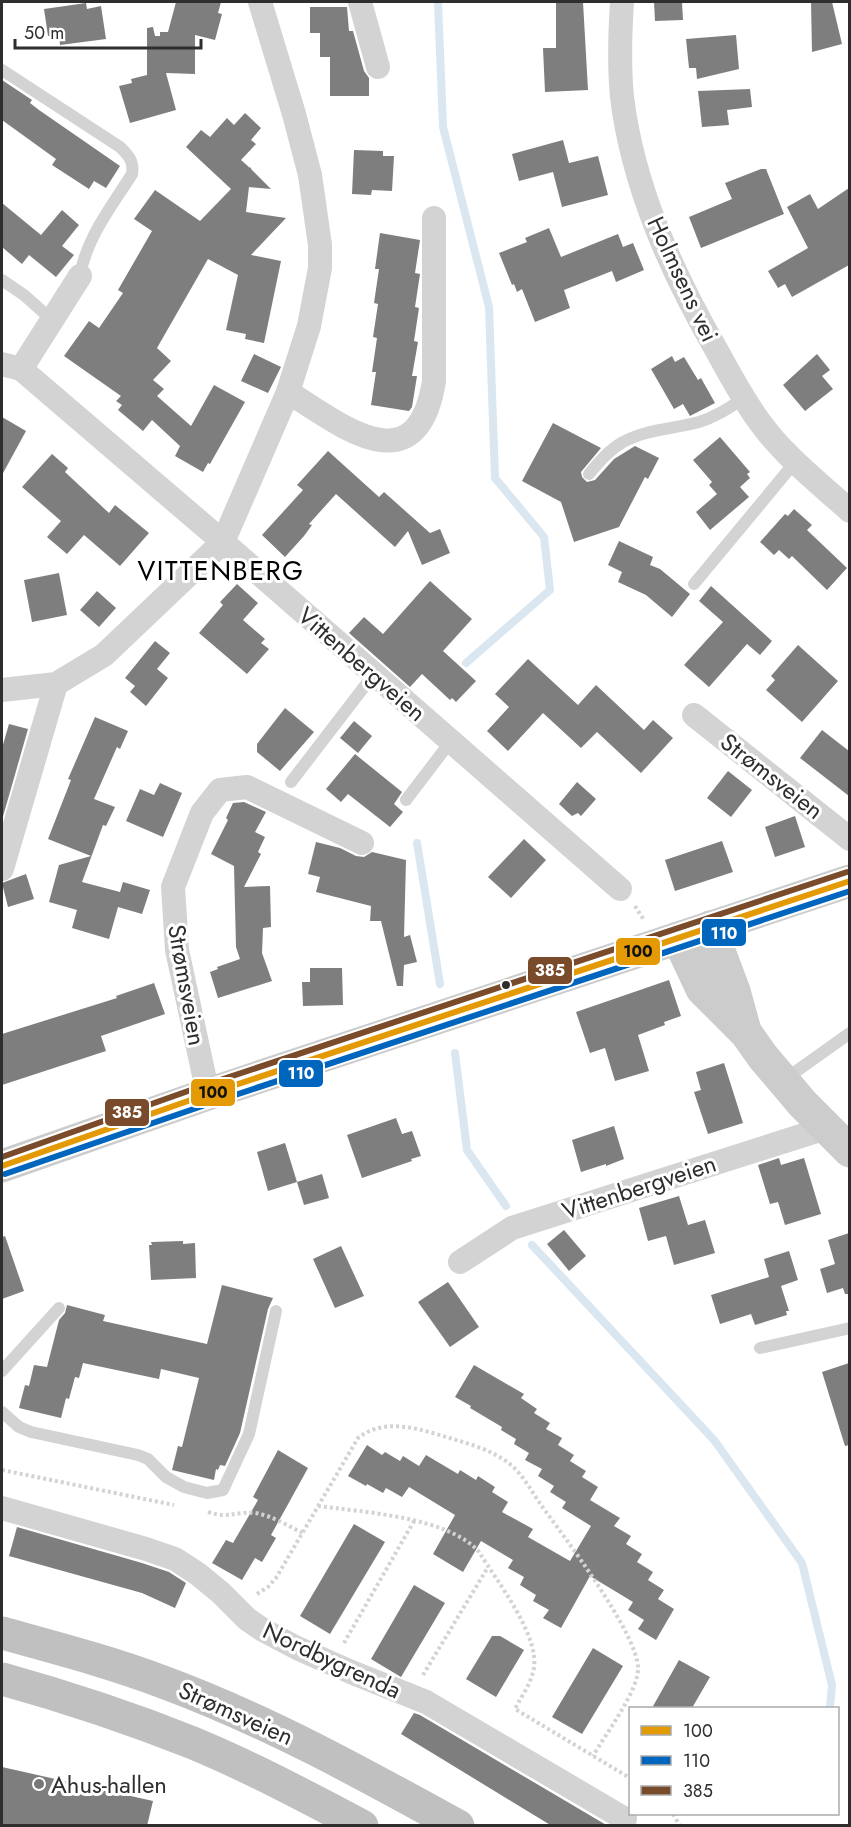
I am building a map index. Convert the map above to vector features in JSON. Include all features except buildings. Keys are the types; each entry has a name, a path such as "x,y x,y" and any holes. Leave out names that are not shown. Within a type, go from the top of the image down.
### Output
{"highway":[{"name":"Strømsveien","path":"2,1633 124,1668 211,1701 304,1743 458,1826"},
{"name":"Strømsveien","path":"2,1679 108,1711 195,1744 362,1826"}],"main road":[{"path":"2,1166 208,1094 849,881"},
{"path":"710,927 734,992 746,1033"},
{"path":"678,938 702,989 746,1033 783,1080 849,1151"}],"street":[{"path":"2,690 57,684 104,655 223,542 288,392 309,326 320,268 320,245 310,175 260,2"},
{"path":"360,2 378,67"},
{"name":"Holmsens vei","path":"622,2 620,65 622,96 629,138 655,223 679,281 702,326 760,423 849,511"},
{"path":"288,392 339,425 361,436 377,440 401,438 420,425 432,397 434,381 434,218"},
{"name":"Vittenbergveien","path":"80,276 52,320 11,366 223,542 620,889"},
{"path":"2,869 8,828 57,684"},
{"name":"Strømsveien","path":"694,715 849,839"},
{"name":"Strømsveien","path":"208,1094 177,950 173,887 202,813 220,790 247,787 362,843"},
{"name":"Vittenbergveien","path":"460,1263 512,1228 826,1128"},
{"name":"Nordbygrenda","path":"2,1508 175,1559 206,1580 232,1606 263,1630 333,1664 426,1702 625,1819"}],"lane":[{"path":"2,70 120,147 130,157 133,165 132,174 90,242 83,258 80,276"},
{"path":"2,280 24,294 52,320"},
{"path":"589,474 603,457 621,443 642,433 699,422 725,411 744,398"},
{"path":"694,584 796,461"},
{"path":"291,782 374,675"},
{"path":"406,800 450,741"},
{"path":"783,1080 849,1033"},
{"path":"2,1371 59,1308"},
{"path":"2,1412 19,1427 31,1432 138,1455 148,1459 173,1482 207,1492 220,1492 224,1490 234,1471 249,1434 276,1311"},
{"path":"760,1348 849,1328"}],"path":[{"path":"232,1606 268,1587 285,1565 358,1438 375,1428 390,1426 418,1428 490,1452 513,1467 570,1545 604,1597 636,1653 637,1679 593,1756"},
{"path":"2,1470 180,1506"},
{"path":"318,1506 414,1521 442,1528 471,1543 527,1629 534,1648 533,1673 514,1709 629,1777"},
{"path":"203,1510 228,1516 246,1513 261,1514 303,1533"},
{"path":"333,1664 414,1521"},
{"path":"411,1696 488,1566"}],"waterway":[{"path":"438,2 443,127 489,307 495,478 544,537 550,590 466,663"},
{"path":"417,843 440,984"},
{"path":"455,1053 467,1150 506,1206"},
{"path":"532,1245 714,1440 802,1563 832,1685 830,1707"}],"transit line":[{"name":"385","path":"2,1157 205,1085 847,872"},
{"name":"100","path":"2,1166 208,1094 850,881"},
{"name":"110","path":"5,1174 211,1103 850,891"}],"place":[{"name":"Ahus-hallen","path":"39,1784"}],"district":[{"name":"VITTENBERG","path":"221,570"}]}
